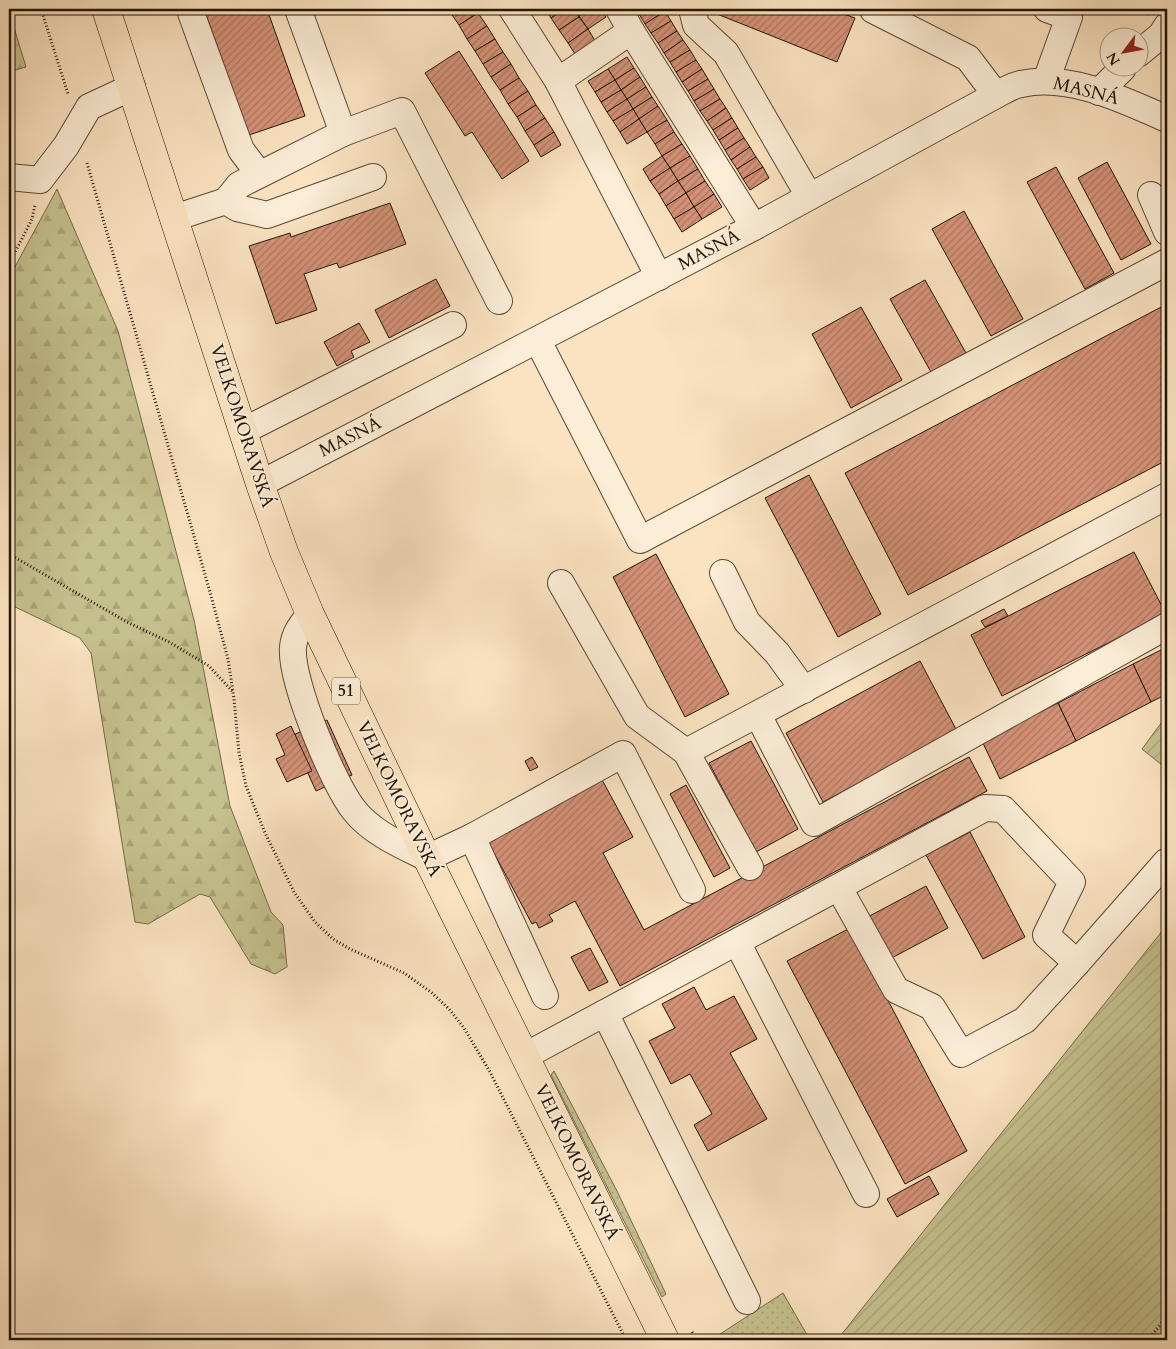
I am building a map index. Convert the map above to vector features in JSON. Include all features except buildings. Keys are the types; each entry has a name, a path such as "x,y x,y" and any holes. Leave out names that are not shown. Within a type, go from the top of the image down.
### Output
{"main road":[{"name":"VELKOMORAVSKÁ","path":"106,9 260,484 284,552 310,614 427,858 665,1340"}],"street":[{"path":"298,9 343,133"},
{"path":"512,9 558,81 659,277"},
{"path":"692,9 696,25 726,53 810,196"},
{"path":"1046,81 1069,17 1047,9"},
{"path":"873,10 968,58 996,95"},
{"path":"191,14 241,150 259,174"},
{"path":"558,81 625,20 754,227"},
{"path":"1148,46 1161,36 1167,26"},
{"path":"1099,92 1113,78"},
{"name":"MASNÁ","path":"260,484 754,227 996,95 1020,84 1046,81 1065,82 1099,92 1167,118"},
{"path":"9,177 40,180 66,146 89,107 132,87"},
{"path":"174,218 226,201 239,185 259,174 343,133 402,111 499,301"},
{"path":"226,201 237,208 267,215 373,176"},
{"path":"1151,195 1167,232"},
{"path":"538,340 640,540 1167,262"},
{"path":"243,431 452,325"},
{"path":"686,752 1167,496"},
{"path":"723,574 747,622 777,653 804,690"},
{"path":"561,583 637,716 686,752 750,867"},
{"path":"310,614 298,630 293,648 297,678 310,718 338,786 354,810 377,831 427,858 472,837 623,754 692,890"},
{"path":"758,714 814,823 1167,626"},
{"path":"525,1056 985,808 1003,810 1072,882 1046,935 1077,962"},
{"path":"472,837 545,996"},
{"path":"838,888 896,990 932,1007 961,1054 1025,1020 1166,862"},
{"path":"737,942 866,1194"},
{"path":"605,1013 748,1301"}],"path":[{"path":"9,264 32,219 40,180"},
{"path":"9,554 127,622 169,642 209,666 233,693"},
{"path":"1148,1340 1167,1316"}],"green space":[{"path":"9,11 26,67 9,72"},
{"path":"57,189 118,331 194,620 230,806 271,912 283,925 287,967 275,974 251,964 210,897 200,894 148,924 135,922 91,653 80,638 9,604 9,278"},
{"path":"1167,715 1167,769 1142,749"},
{"path":"1167,925 1167,1340 837,1340"},
{"path":"554,1071 617,1191 666,1294 662,1297 551,1075"},
{"path":"783,1293 810,1340 711,1340"}]}
